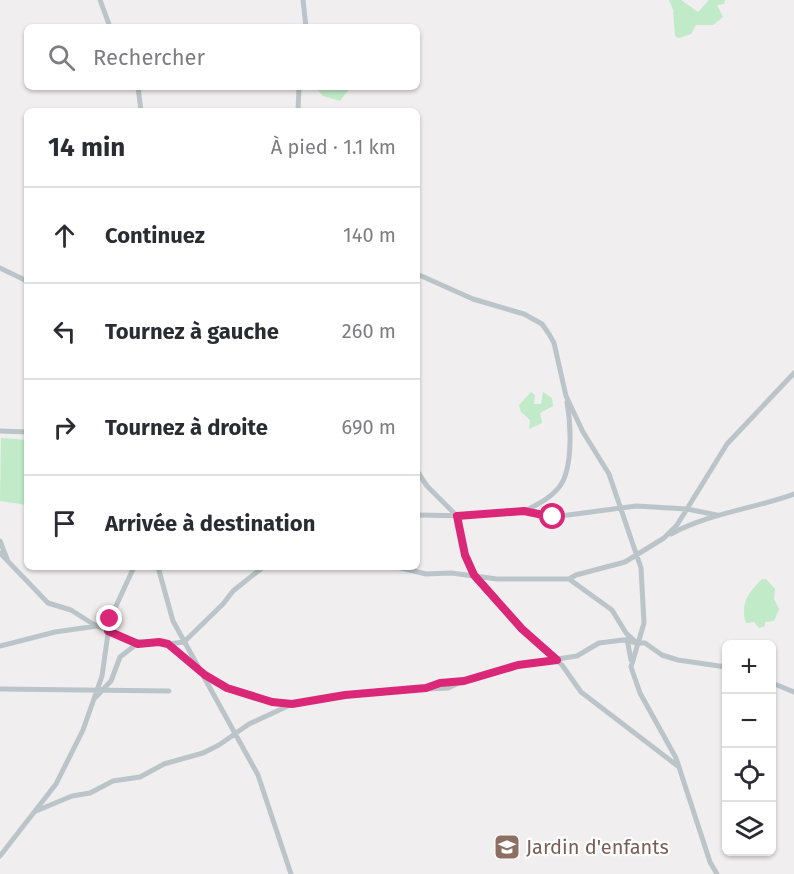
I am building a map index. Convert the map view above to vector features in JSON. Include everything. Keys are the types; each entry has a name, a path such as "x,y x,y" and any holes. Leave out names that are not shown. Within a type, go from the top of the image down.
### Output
{"street":[{"path":"100,0 109,24"},
{"path":"303,0 306,24"},
{"path":"138,90 141,108"},
{"path":"298,108 299,90"},
{"path":"0,268 24,280"},
{"path":"420,275 473,299 524,314 544,325 554,343 566,396 571,432 565,476 562,484 543,502 524,511"},
{"path":"664,538 677,525 727,444 794,373"},
{"path":"566,396 583,432 609,474 641,568 645,608 644,623 631,662"},
{"path":"0,432 24,432"},
{"path":"420,476 426,486 457,516 465,555 474,575 522,629 557,660 581,692 680,768"},
{"path":"409,570 426,574 474,575 497,579 569,579 636,557 664,538 699,520 768,503 794,494"},
{"path":"420,515 457,516 524,511 553,517 621,510 636,506 687,509 717,515"},
{"path":"0,541 7,560"},
{"path":"0,552 48,603 71,609 97,626 138,644 184,642 223,604 232,591 259,570"},
{"path":"100,690 110,619 133,570"},
{"path":"159,570 165,599 184,642 205,675 258,775 291,874"},
{"path":"569,579 612,610 624,629 637,643"},
{"path":"0,646 55,632 97,626 110,619"},
{"path":"624,629 640,693 670,744 710,862 717,874"},
{"path":"35,811 72,796 90,793 113,781 140,777 164,764 203,753 237,734 249,724 292,704 345,695 426,688 440,683 464,681 518,665 578,656 599,643 627,641 645,643 662,655 678,660 722,666"},
{"path":"0,856 56,784 93,701 100,690 111,681 120,657 138,644"},
{"path":"168,644 205,675 239,693 292,704"},
{"path":"776,685 794,692"},
{"path":"0,689 169,691"}],"green space":[{"path":"669,0 681,0 698,12 709,0 725,0 724,4 717,5 723,17 713,25 696,25 691,34 679,38 675,36 673,10"},
{"path":"318,90 349,90 340,101 323,96"},
{"path":"531,392 535,395 534,404 541,404 543,392 552,398 553,406 540,413 542,423 529,429 530,420 521,412 519,405"},
{"path":"1,438 24,440 24,505 0,501"},
{"path":"762,579 766,579 775,589 774,599 779,609 774,621 765,622 765,626 759,628 754,622 746,623 744,610 746,599"}],"place":[{"name":"Jardin d'enfants","path":"507,847"}],"route":[{"path":"110,619 108,631 138,644 159,642 168,644 205,675 227,688 272,702 292,704 345,695 405,692 440,683 464,681 536,661 557,660 522,629 474,575 465,555 461,526 457,516 524,511 553,517"}]}
